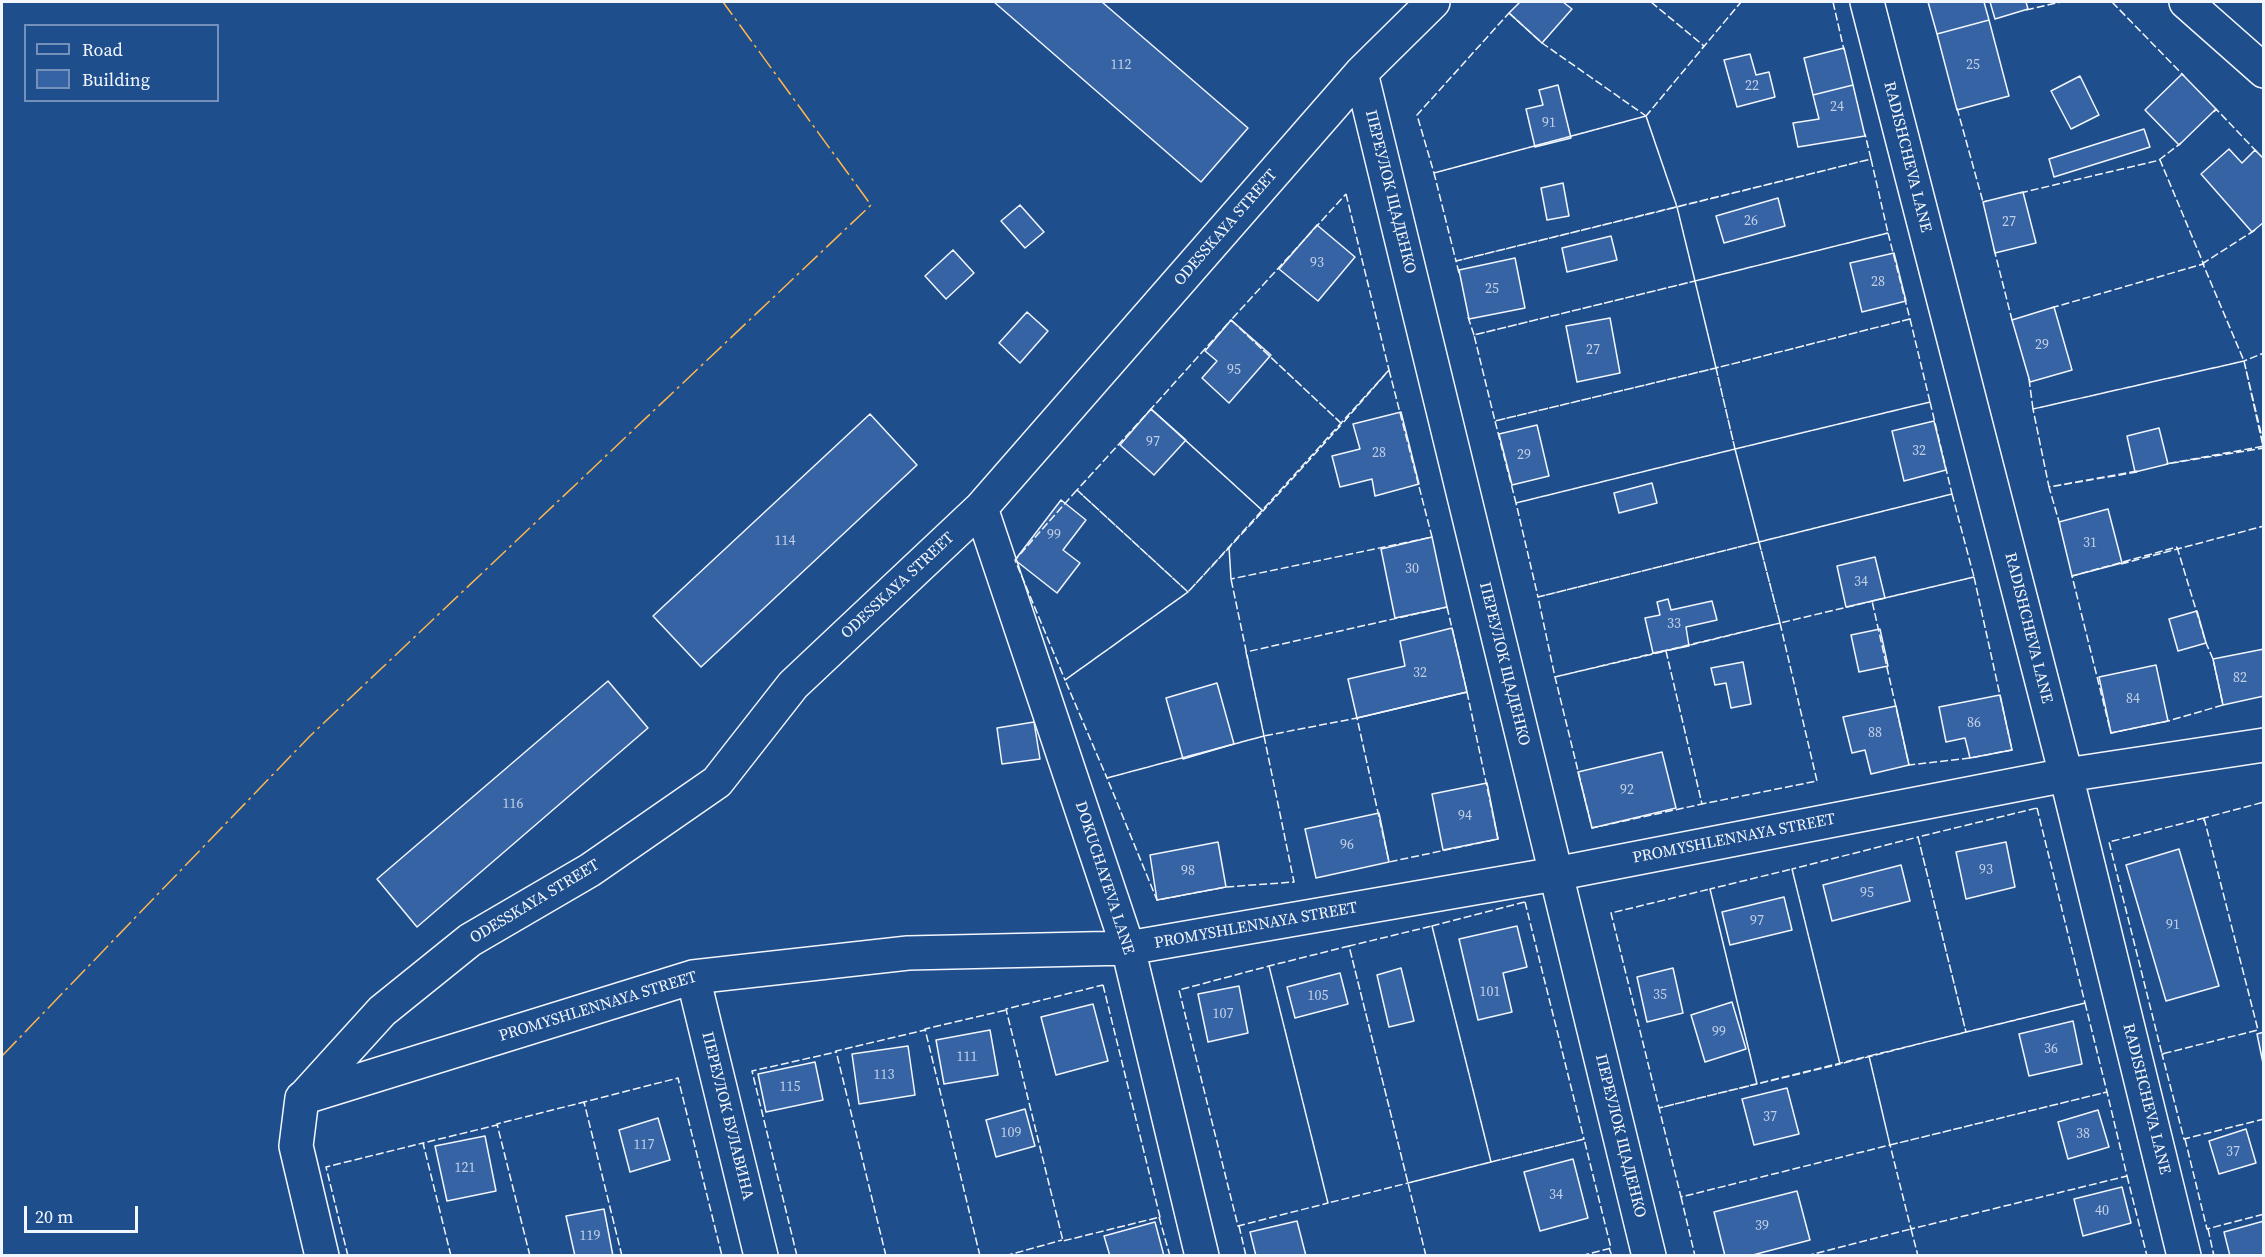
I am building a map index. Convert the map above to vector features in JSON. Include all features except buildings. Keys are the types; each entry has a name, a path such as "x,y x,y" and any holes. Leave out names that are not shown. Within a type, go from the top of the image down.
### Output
{"street":[{"name":"ODESSKAYA STREET","path":"302,1098 382,1011 470,940 590,870 717,782 793,685 981,508 1361,73 1433,2"},
{"name":"RADISHCHEVA LANE","path":"1867,2 2066,775 2184,1256"},
{"path":"2186,2 2264,71"},
{"name":"ПЕРЕУЛОК ЩАДЕНКО","path":"1361,73 1649,1256"},
{"name":"DOKUCHAYEVA LANE","path":"981,508 1128,948 1202,1256"},
{"name":"PROMYSHLENNAYA STREET","path":"302,1098 693,976 908,953 1128,948 1555,874 2066,775 2264,745"},
{"name":"ПЕРЕУЛОК БУЛАВИНА","path":"693,976 761,1256"},
{"path":"302,1098 296,1146 322,1256"}],"fence":[{"path":"1651,2 1704,46 1702,48"},
{"path":"1468,317 1474,335 1695,281 1677,207 1646,116 1741,2"},
{"path":"1833,2 1844,50"},
{"path":"2026,10 2061,2"},
{"path":"2112,2 2184,76"},
{"path":"1509,13 1542,43 1646,116 1434,173 1417,115 1509,13"},
{"path":"1957,108 1983,202 1987,201"},
{"path":"2214,112 2216,109 2257,152"},
{"path":"1646,116 1677,207 1456,261 1434,173 1646,116"},
{"path":"1459,273 1456,261 1871,159 1865,134"},
{"path":"2159,160 2181,143"},
{"path":"1871,159 1888,233 1695,281 1677,207 1871,159"},
{"path":"2020,193 2160,160 2204,265"},
{"path":"1346,194 1389,370 1342,424 1231,320 1346,194"},
{"path":"2202,264 2255,230"},
{"path":"1888,233 1910,319 1716,368 1695,281 1888,233"},
{"path":"1994,249 2012,320 2015,319"},
{"path":"2051,308 2203,264 2244,361 2264,446 2166,464"},
{"path":"1695,281 1716,368 1495,421 1474,335 1695,281"},
{"path":"1910,319 1930,402 1735,449 1716,368 1910,319"},
{"path":"1231,320 1342,424 1263,511 1151,409 1231,320"},
{"path":"2029,379 2033,409 2244,361 2264,353"},
{"path":"2137,471 2049,487 2033,409 2244,361 2264,448 2166,464"},
{"path":"1716,368 1735,449 1516,503 1495,421 1716,368"},
{"path":"1389,370 1432,537 1231,579 1229,547 1389,370"},
{"path":"1930,402 1952,494 1759,542 1735,449 1930,402"},
{"path":"1151,409 1263,511 1188,592 1077,490 1151,409"},
{"path":"1735,449 1759,542 1538,597 1516,503 1735,449"},
{"path":"2060,525 2049,487 2137,472"},
{"path":"1077,490 1188,592 1065,680 1015,560 1077,490"},
{"path":"1952,494 1974,577 1780,623 1759,542 1952,494"},
{"path":"2121,564 2264,526"},
{"path":"1759,542 1780,623 1555,677 1538,597 1759,542"},
{"path":"1229,547 1231,579 1264,736 1107,778 1065,680 1188,592 1229,547"},
{"path":"2177,547 2213,659 2223,705 2168,721 2111,733 2072,576 2177,547"},
{"path":"1974,577 2012,750 1970,758 1909,765 1872,601 1974,577"},
{"path":"1447,607 1467,692 1357,718 1264,736 1246,652 1447,607"},
{"path":"1780,623 1817,781 1702,804 1666,651 1780,623"},
{"path":"1666,651 1702,804 1592,828 1555,677 1666,651"},
{"path":"1467,692 1498,839 1389,862 1357,718 1467,692"},
{"path":"1264,736 1294,882 1226,887 1157,900 1107,778 1264,736"},
{"path":"2204,821 2204,818 2264,802"},
{"path":"2037,808 2085,1003 1966,1032 1918,837 2037,808"},
{"path":"2204,818 2258,1030 2162,1054 2109,842 2204,818"},
{"path":"1918,837 1966,1032 1840,1064 1792,869 1918,837"},
{"path":"1792,869 1840,1064 1757,1084 1710,889 1792,869"},
{"path":"1710,889 1757,1084 1659,1108 1611,913 1710,889"},
{"path":"1525,902 1584,1139 1491,1162 1432,926 1525,902"},
{"path":"1432,926 1491,1162 1408,1183 1349,946 1432,926"},
{"path":"1426,1256 1408,1183 1349,946 1269,966 1328,1203 1408,1183 1491,1162 1584,1139 1611,1248 1580,1256"},
{"path":"1269,966 1328,1203 1238,1226 1179,990 1269,966"},
{"path":"1103,985 1160,1217 1063,1241 1006,1009 1103,985"},
{"path":"2085,1003 2107,1092 1890,1145 1869,1056 2085,1003"},
{"path":"980,1256 925,1029 1006,1010"},
{"path":"886,1256 836,1051 925,1030"},
{"path":"797,1256 752,1071 836,1052"},
{"path":"2164,1054 2162,1054 2184,1139 2264,1119"},
{"path":"1890,1145 1681,1197 1659,1108 1869,1056 1890,1145 1911,1229 2127,1176 2107,1092 1890,1145"},
{"path":"622,1256 584,1102 678,1078 722,1256"},
{"path":"530,1256 497,1124 584,1102 584,1104"},
{"path":"451,1256 423,1143 497,1125"},
{"path":"2185,1139 2207,1229 2264,1214"},
{"path":"348,1256 326,1167 423,1143 424,1145"},
{"path":"2127,1176 2147,1256"},
{"path":"1681,1197 1695,1256"},
{"path":"1159,1217 1170,1256"},
{"path":"1239,1226 1246,1256"},
{"path":"1806,1256 1911,1229 1911,1227"},
{"path":"1911,1229 1918,1256"},
{"path":"2208,1229 2214,1256"},
{"path":"1005,1256 1062,1240"},
{"path":"1609,1248 1612,1256"}],"power":[{"path":"2,1056 310,736 871,205 723,2"}]}
